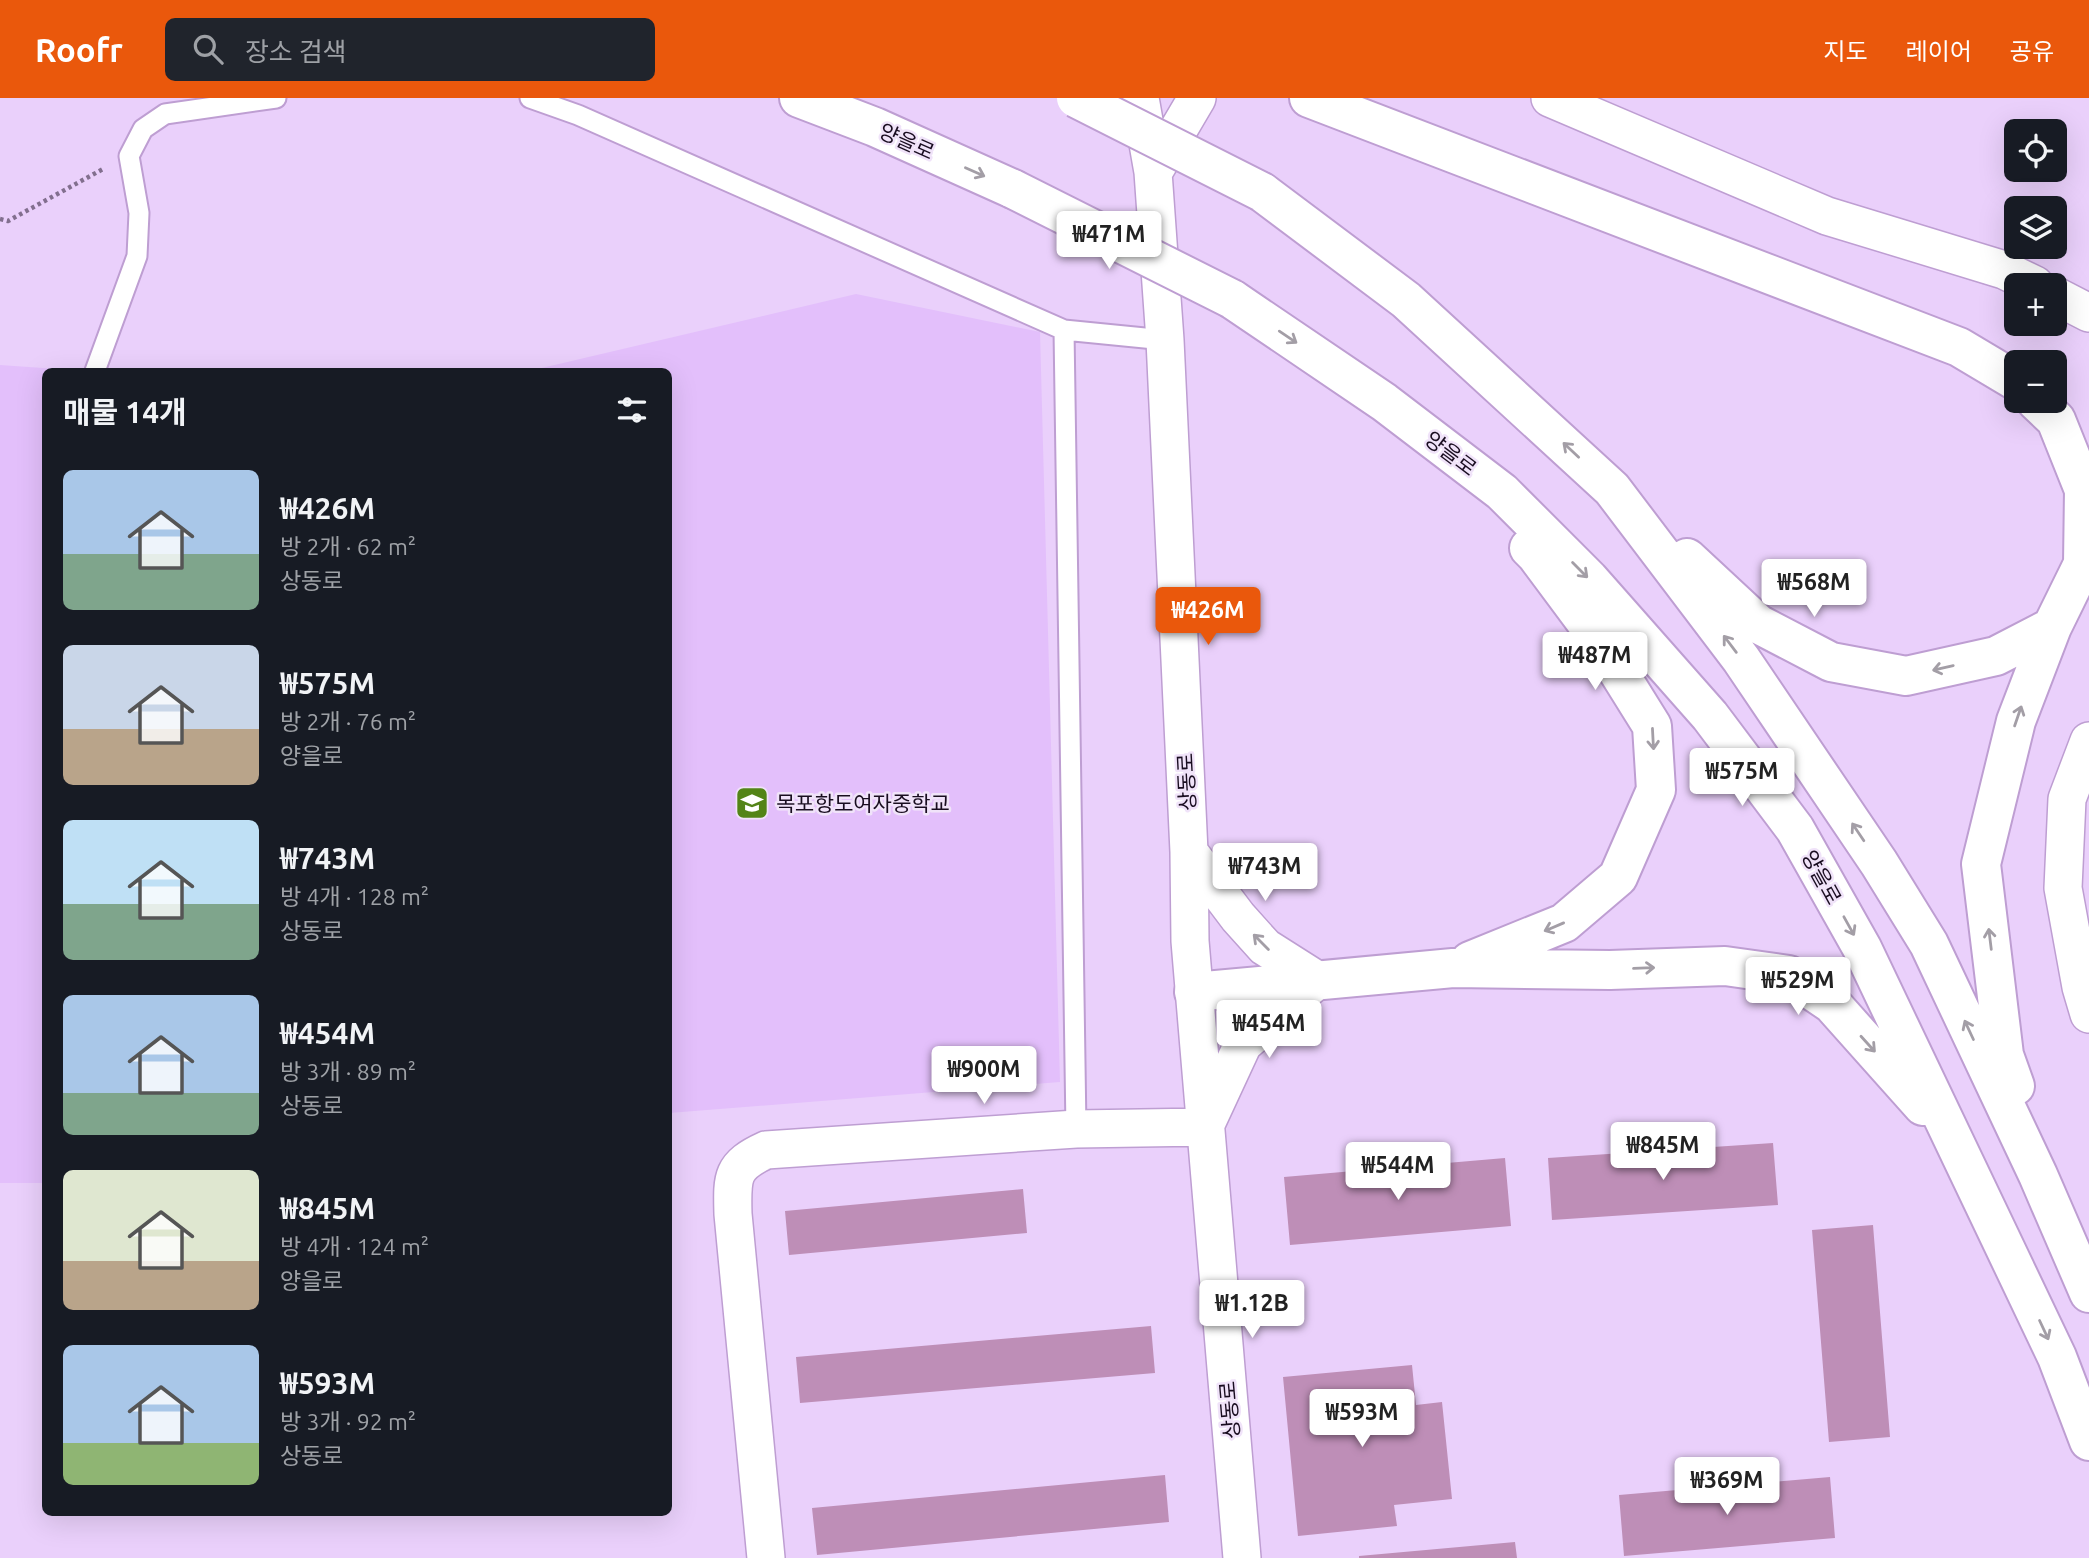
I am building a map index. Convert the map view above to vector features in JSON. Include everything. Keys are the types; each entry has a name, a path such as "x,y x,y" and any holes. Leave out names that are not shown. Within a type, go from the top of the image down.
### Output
{"street":[{"name":"양을로","path":"799,98 875,127 1013,189 1231,299 1384,402 1502,492 1589,579 1710,716 1795,829 1862,948 2057,1357 2089,1441"},
{"path":"1076,98 1262,191 1406,300 1758,624 1831,662 1906,676 1996,656 2052,627"},
{"name":"상동로","path":"1140,98 1153,172 1165,341 1189,852 1190,941 1242,1558"},
{"path":"1153,172 1198,98"},
{"path":"1309,98 1959,348 2004,374"},
{"path":"1550,98 1827,216 2010,273"},
{"path":"2067,302 2089,313"},
{"path":"1384,402 1536,555 1594,633 1652,726 1656,790 1618,877 1564,923 1453,968"},
{"path":"2049,413 2056,420 2084,490 2083,564 2052,627 2016,722 1981,864 2004,1055 2089,1285"},
{"path":"1612,489 1741,659 1879,863 1929,944 2038,1175 2089,1293"},
{"path":"2089,741 2067,799 2063,888 2081,986 2089,1014"},
{"path":"1189,852 1238,917 1265,947 1317,980"},
{"path":"1194,992 1453,968 1610,970 1725,966 1789,975 1832,1004 1920,1101 2024,1286"},
{"path":"766,1558 733,1214 737,1168 766,1150 1076,1129 1205,1126 1243,1044 1317,980"}],"lane":[{"path":"96,368 137,256 139,213 129,156 143,129 165,114 276,98"},
{"path":"530,98 578,115 1064,330 1165,341"},
{"path":"1064,330 1076,1129"}],"path":[{"path":"0,219 8,220 129,156"}],"shaded area":[{"path":"856,294 1040,332 1060,1082 672,1113 672,368 542,368"},
{"path":"0,365 43,368 42,1183 0,1183"}],"building":[{"path":"1773,1143 1778,1205 1552,1220 1548,1158"},
{"path":"1505,1158 1511,1226 1290,1245 1284,1177"},
{"path":"1023,1189 1027,1233 789,1255 785,1211"},
{"path":"1873,1225 1890,1437 1829,1442 1812,1230"},
{"path":"1151,1326 1155,1373 800,1403 796,1357"},
{"path":"1412,1365 1416,1405 1442,1402 1452,1499 1394,1505 1397,1526 1298,1536 1283,1377"},
{"path":"1165,1475 1169,1522 817,1555 812,1508"},
{"path":"1830,1477 1835,1538 1624,1556 1619,1495"},
{"path":"1515,1542 1517,1558 1359,1558 1359,1556"}],"place":[{"name":"목포항도여자중학교","path":"752,803"}]}
